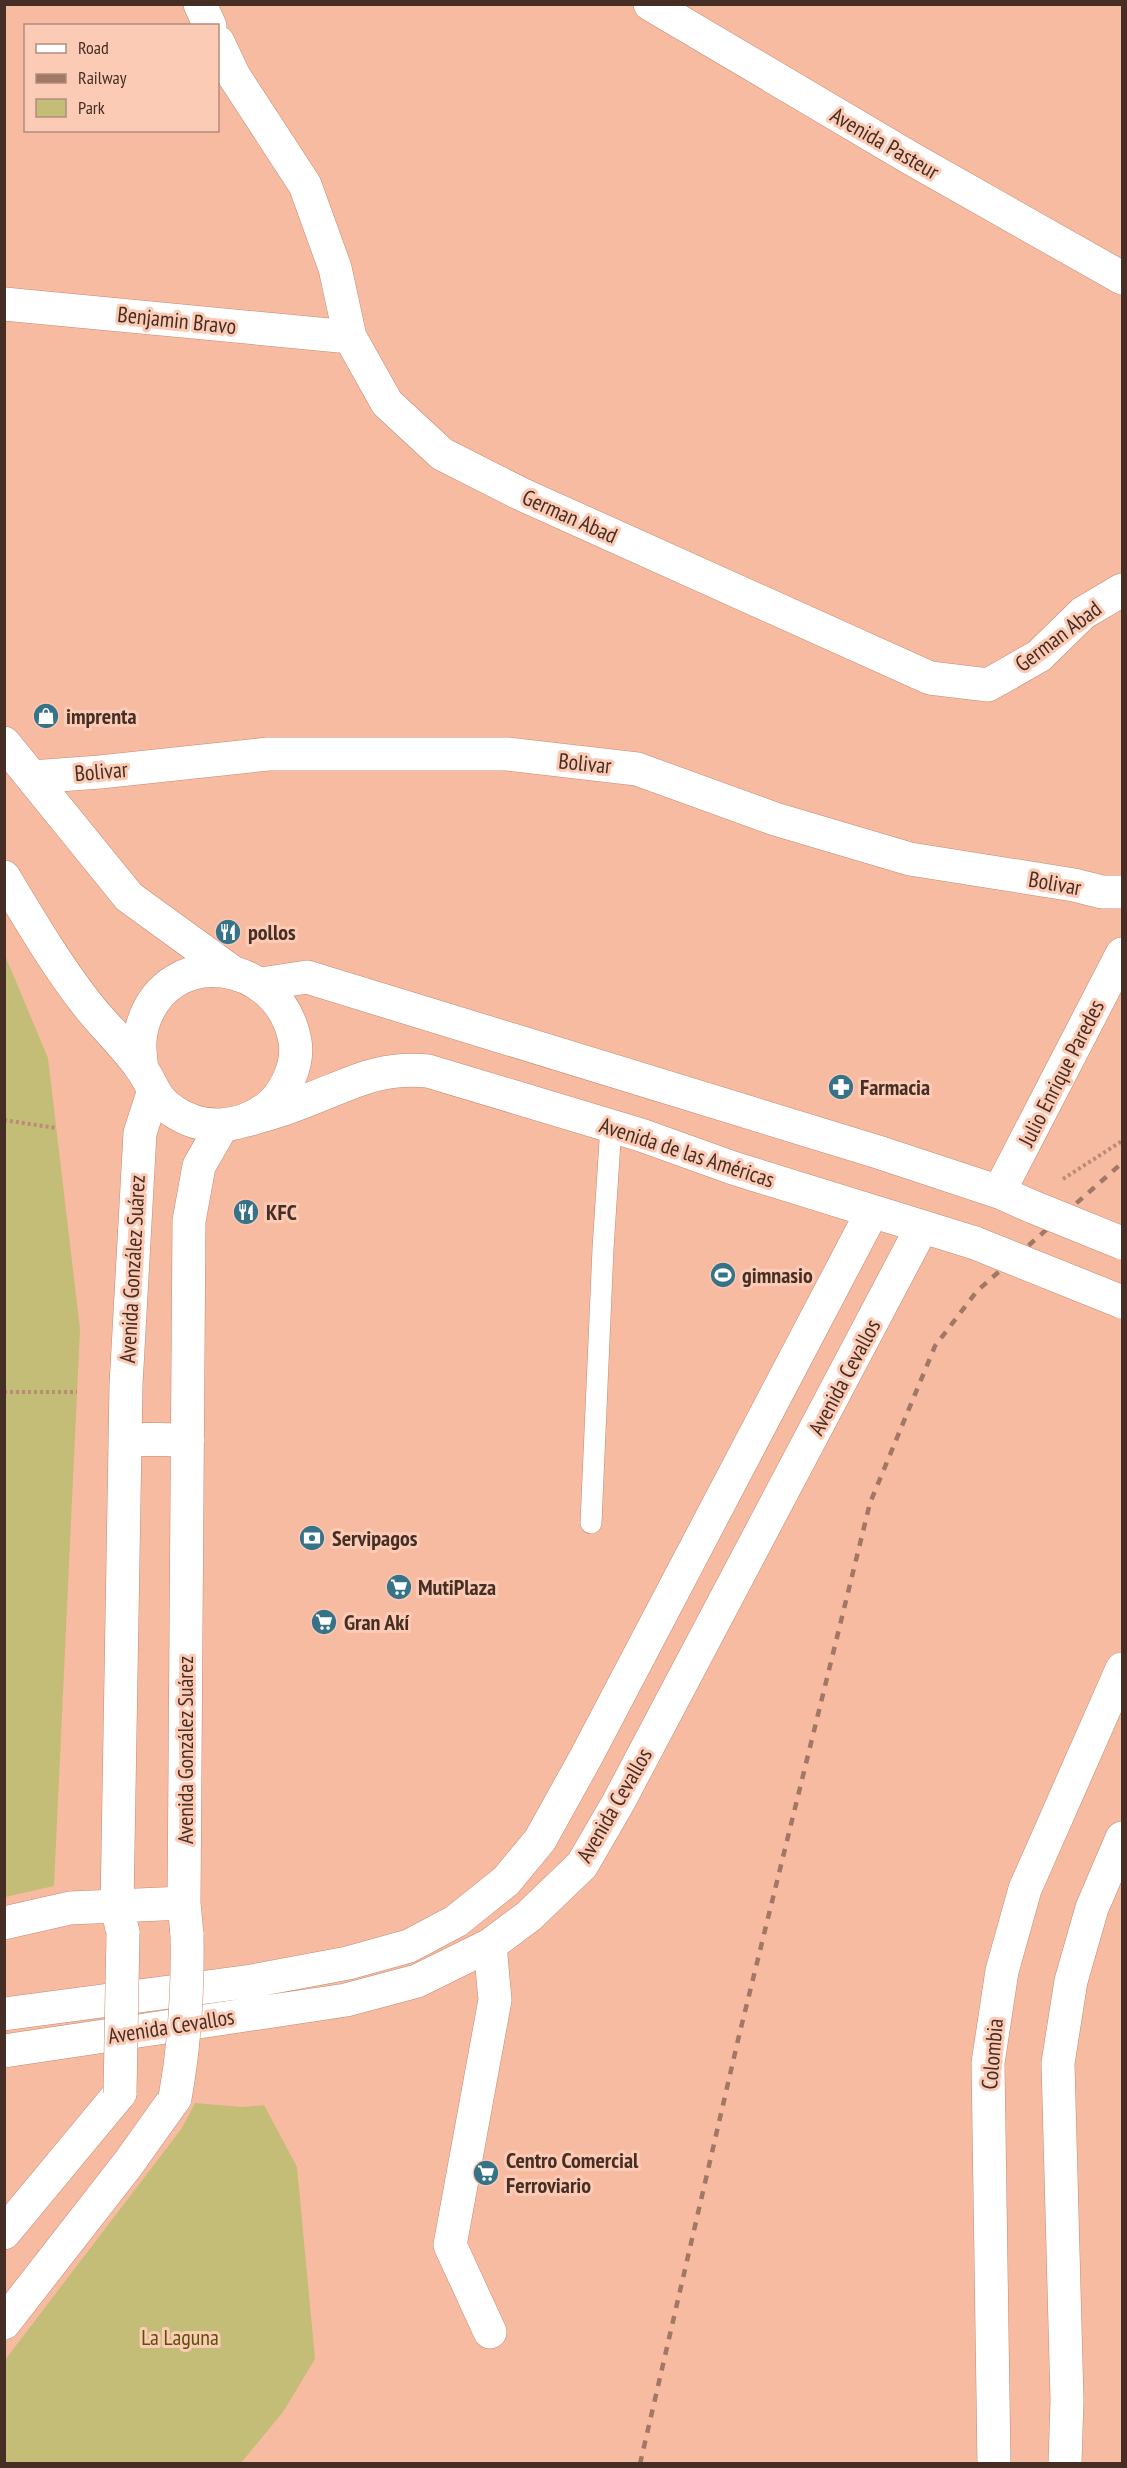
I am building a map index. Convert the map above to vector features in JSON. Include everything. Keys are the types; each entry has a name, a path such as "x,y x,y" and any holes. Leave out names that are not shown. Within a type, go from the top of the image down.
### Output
{"main road":[{"path":"200,4 209,24"},
{"name":"Avenida Pasteur","path":"650,4 912,159 1122,278"},
{"name":"German Abad","path":"219,44 234,76 305,185 335,268 350,337 387,403 442,454 521,494 930,678 988,685 1039,656 1083,613 1122,590"},
{"name":"Benjamin Bravo","path":"4,303 350,337"},
{"name":"Avenida González Suárez","path":"4,743 129,897 231,971 261,984 278,1000 290,1021 295,1044 293,1068 283,1090 268,1108 234,1123 199,1166 189,1221 184,1903 188,1996 186,2036 175,2098 128,2164 4,2323"},
{"name":"Bolivar","path":"32,777 268,754 507,754 637,769 775,819 910,859 1074,885 1102,892 1122,892"},
{"path":"4,877 56,962 172,1111 195,1123 234,1123"},
{"name":"Julio Enrique Paredes","path":"999,1192 1122,954"},
{"name":"Avenida González Suárez","path":"4,2233 120,2093 125,1438 140,1133 148,1081 139,1047 143,1024 152,1004 167,988 187,976 209,970 231,971"},
{"path":"261,984 307,977 999,1192 1122,1243"},
{"name":"Avenida de las Américas","path":"234,1123 299,1104 376,1072 404,1068 428,1071 611,1126 872,1212 975,1243 1122,1302"},
{"name":"Avenida Cevallos","path":"4,2014 252,1981 348,1963 409,1946 456,1921 506,1881 540,1840 626,1683 872,1212"},
{"name":"Avenida Cevallos","path":"4,2051 346,2000 417,1981 490,1946 529,1916 582,1865 670,1704 922,1227"},
{"path":"125,1438 188,1440"},
{"path":"752,1442 797,1464"},
{"name":"Colombia","path":"993,2463 988,2063 1002,1971 1025,1890 1122,1669"},
{"path":"626,1683 670,1704"},
{"path":"1065,2463 1067,2400 1058,2063 1071,1982 1089,1918 1122,1838"},
{"path":"4,1923 70,1908 120,1920 184,1903"},
{"path":"490,1946 495,2000 450,2245 490,2332"},
{"path":"84,2137 128,2164"}],"lane":[{"path":"591,1523 603,1249 611,1126"}],"path":[{"path":"4,1120 56,1128"},
{"path":"1079,1171 1104,1150 1122,1141"},
{"path":"4,1392 77,1392"}],"green space":[{"path":"4,953 48,1058 80,1329 54,1886 5,1897"},
{"name":"La Laguna","path":"195,2103 242,2107 264,2105 297,2167 315,2359 283,2412 241,2463 5,2463 5,2360 182,2128"}],"railway":[{"path":"640,2464 738,2040 870,1503 935,1346 977,1291 1122,1163"}],"place":[{"name":"imprenta","path":"46,716"},
{"name":"pollos","path":"228,932"},
{"name":"Farmacia","path":"841,1087"},
{"name":"KFC","path":"246,1212"},
{"name":"gimnasio","path":"723,1275"},
{"name":"Servipagos","path":"312,1538"},
{"name":"MutiPlaza","path":"399,1587"},
{"name":"Gran Akí","path":"324,1622"},
{"name":"Centro Comercial Ferroviario","path":"486,2173"}]}
